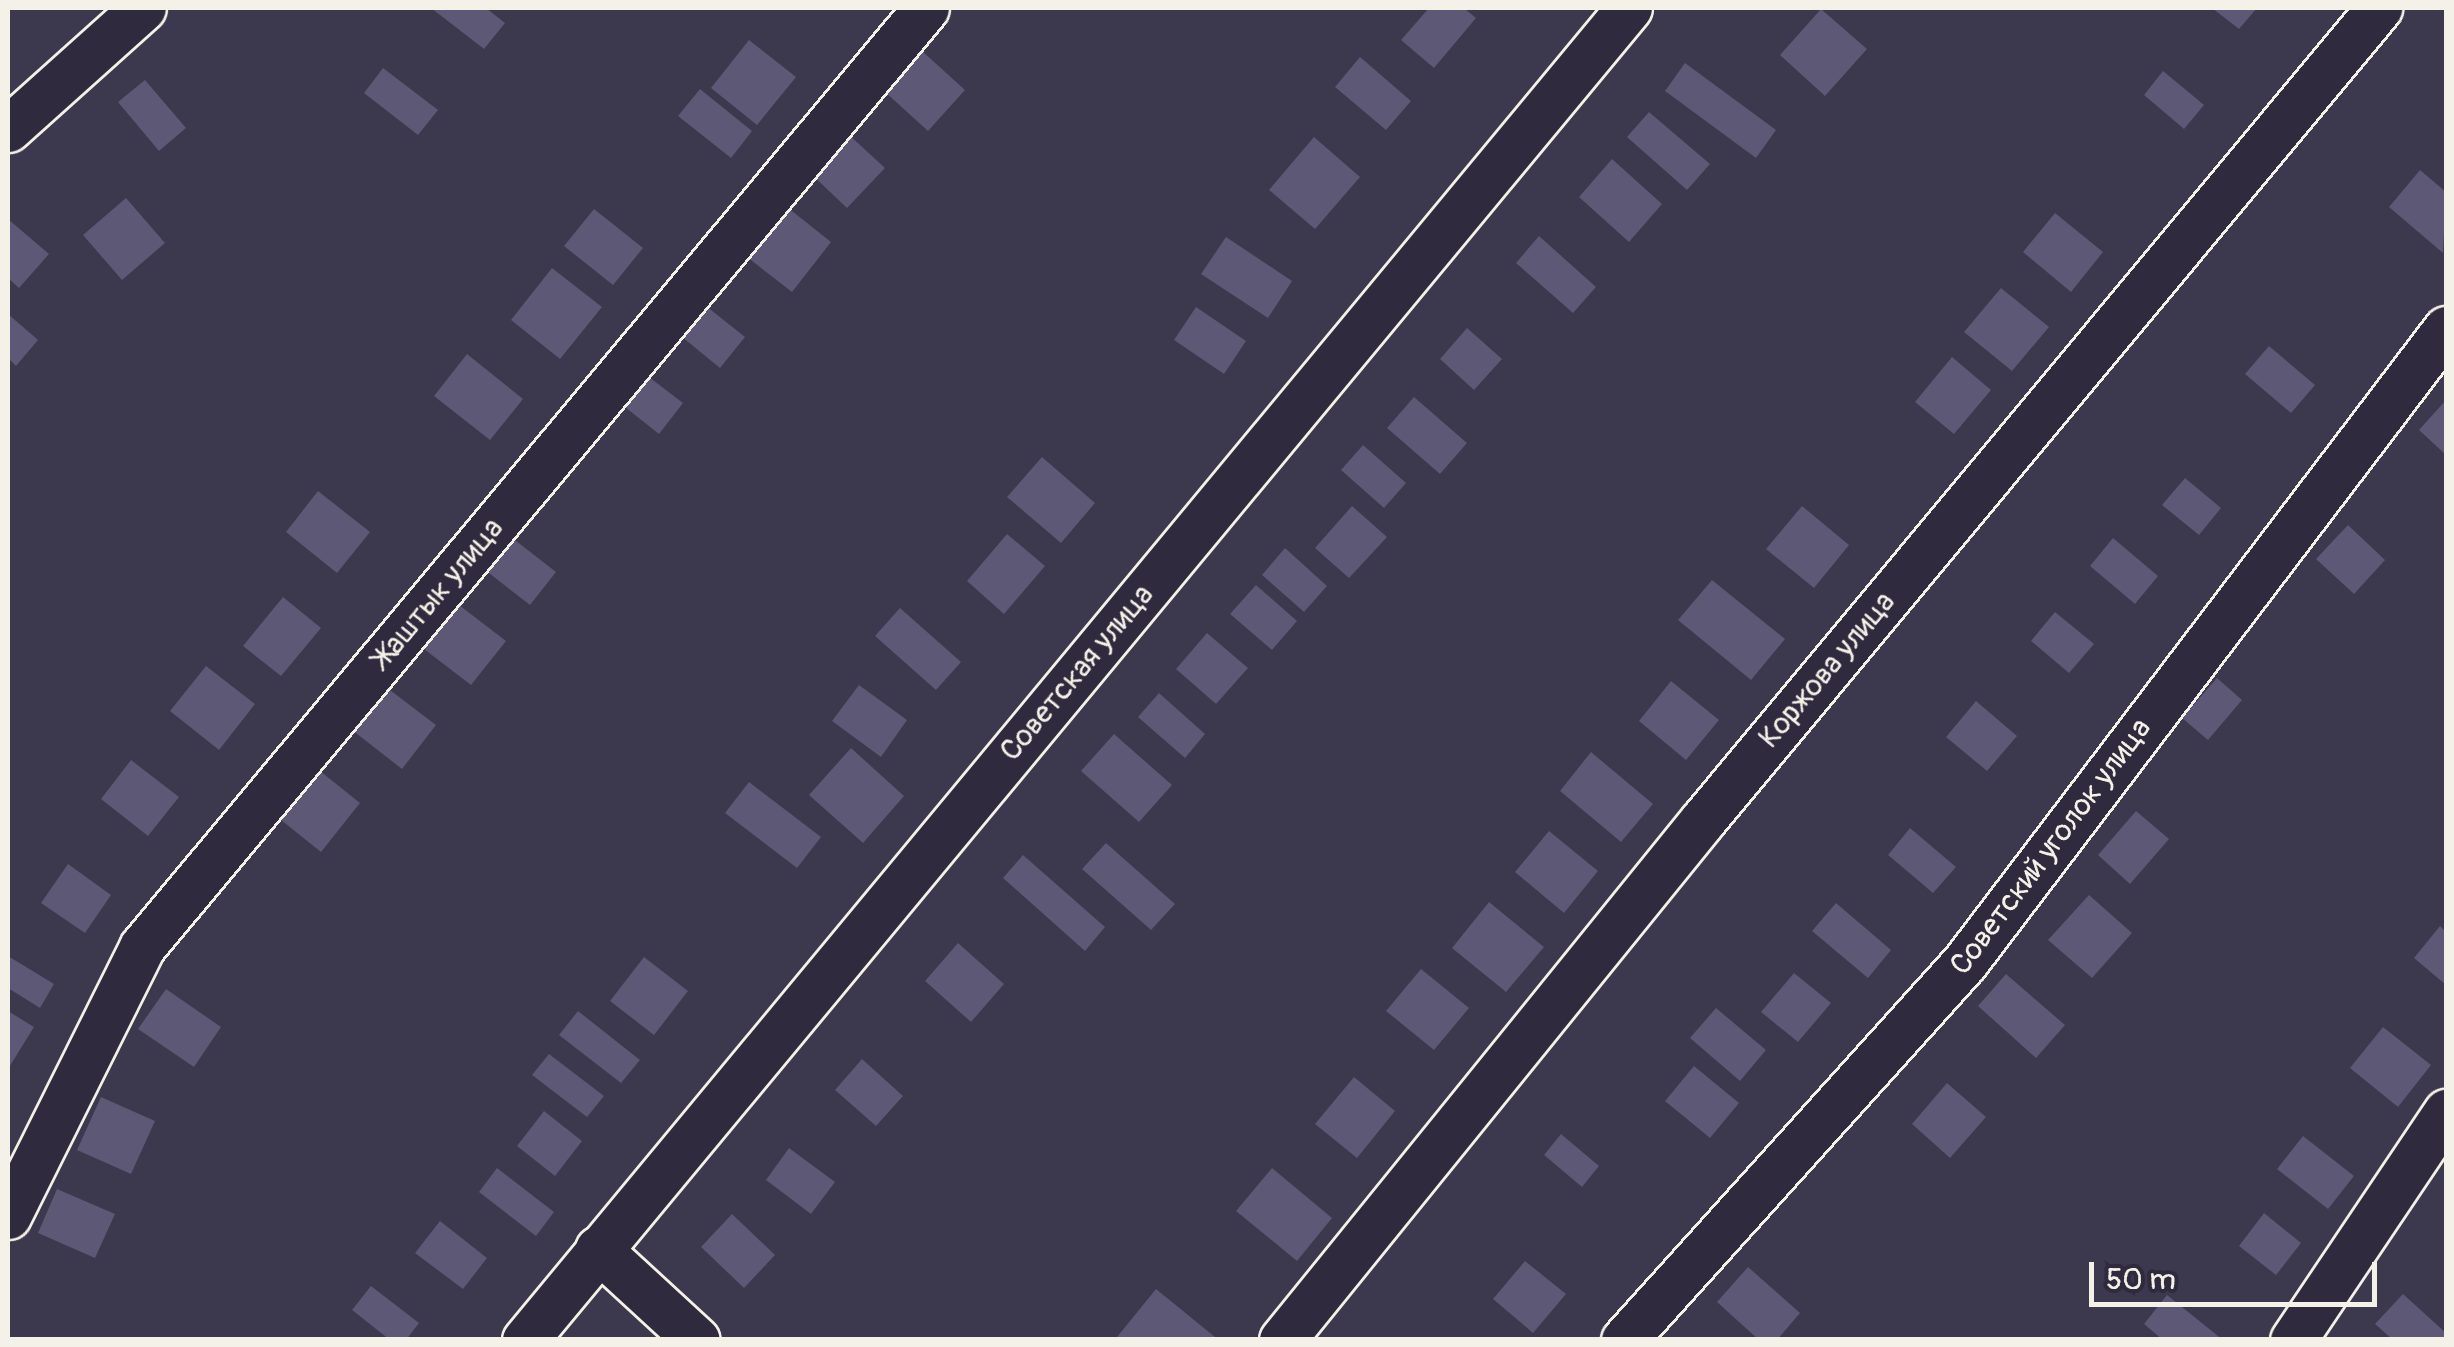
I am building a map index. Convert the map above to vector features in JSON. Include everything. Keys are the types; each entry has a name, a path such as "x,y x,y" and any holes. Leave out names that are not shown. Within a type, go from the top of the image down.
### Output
{"street":[{"path":"8,129 143,8"},
{"name":"Жаштык улица","path":"8,1216 142,947 926,8"},
{"name":"Советская улица","path":"525,1340 1629,8"},
{"name":"Коржова улица","path":"1282,1340 1703,820 2379,8"},
{"name":"Советский уголок улица","path":"1624,1340 1965,962 2446,328"},
{"path":"2293,1340 2446,1112"},
{"path":"598,1249 696,1340"}],"building":[{"path":"431,8 486,8 505,23 484,49"},
{"path":"1429,8 1464,8 1476,18 1434,68 1401,40"},
{"path":"2212,8 2257,8 2239,29"},
{"path":"1821,9 1867,49 1825,96 1780,55"},
{"path":"749,40 796,77 757,125 711,88"},
{"path":"922,51 965,90 928,131 884,91"},
{"path":"1360,57 1411,101 1386,130 1335,87"},
{"path":"1685,63 1776,130 1756,158 1665,91"},
{"path":"383,68 438,110 418,135 364,93"},
{"path":"2163,71 2204,105 2184,129 2144,95"},
{"path":"145,80 186,128 159,151 118,102"},
{"path":"700,89 752,131 731,158 678,116"},
{"path":"1649,112 1710,164 1687,190 1627,137"},
{"path":"847,133 885,168 847,208 810,173"},
{"path":"1314,137 1360,177 1315,229 1269,190"},
{"path":"1612,159 1662,204 1629,242 1579,197"},
{"path":"2420,170 2446,192 2443,253 2389,207"},
{"path":"126,198 165,243 122,280 83,235"},
{"path":"787,207 831,242 792,292 747,257"},
{"path":"594,209 643,248 613,285 564,246"},
{"path":"2055,213 2103,252 2071,292 2023,252"},
{"path":"8,219 49,254 19,288 8,278"},
{"path":"1539,236 1596,287 1573,313 1516,263"},
{"path":"1226,237 1292,281 1268,318 1201,274"},
{"path":"552,268 602,307 560,359 511,320"},
{"path":"2001,288 2049,327 2012,371 1964,332"},
{"path":"706,306 745,337 720,368 682,337"},
{"path":"1196,307 1246,341 1224,374 1174,340"},
{"path":"8,314 38,340 16,366 8,358"},
{"path":"1467,328 1502,359 1474,390 1440,359"},
{"path":"2269,346 2315,385 2291,413 2245,374"},
{"path":"467,354 523,399 490,440 434,396"},
{"path":"1952,357 1991,390 1954,434 1915,402"},
{"path":"645,374 683,403 659,434 621,404"},
{"path":"1414,397 1467,443 1440,474 1387,428"},
{"path":"2446,400 2446,455 2419,430"},
{"path":"1363,445 1406,483 1384,508 1341,470"},
{"path":"1042,457 1095,503 1061,543 1007,497"},
{"path":"2185,478 2221,508 2199,535 2162,505"},
{"path":"318,491 370,532 337,573 286,532"},
{"path":"1352,506 1387,537 1349,578 1315,548"},
{"path":"1802,506 1849,545 1814,588 1766,549"},
{"path":"2348,525 2385,560 2354,594 2316,559"},
{"path":"1007,534 1045,566 1004,614 967,581"},
{"path":"511,537 556,572 530,605 485,570"},
{"path":"2113,538 2158,576 2135,604 2090,566"},
{"path":"1285,548 1327,586 1304,612 1262,575"},
{"path":"1712,580 1785,639 1751,680 1678,620"},
{"path":"1256,585 1297,621 1272,650 1230,614"},
{"path":"283,597 321,628 281,676 243,646"},
{"path":"459,605 506,641 471,685 424,649"},
{"path":"900,608 961,662 936,690 875,636"},
{"path":"2055,612 2094,644 2069,673 2031,641"},
{"path":"1207,633 1248,668 1216,704 1176,669"},
{"path":"206,666 255,704 219,750 170,711"},
{"path":"2217,678 2242,700 2208,740 2182,718"},
{"path":"1671,681 1719,720 1686,760 1639,721"},
{"path":"859,685 907,720 881,757 832,721"},
{"path":"386,687 436,725 402,769 352,730"},
{"path":"1159,693 1205,734 1185,758 1138,717"},
{"path":"1976,701 2017,736 1987,771 1946,737"},
{"path":"1114,734 1172,785 1139,822 1081,771"},
{"path":"851,748 904,796 863,843 809,795"},
{"path":"1591,752 1653,804 1621,842 1560,791"},
{"path":"131,760 179,797 148,836 101,799"},
{"path":"320,771 360,803 321,852 281,820"},
{"path":"749,782 821,837 797,868 725,813"},
{"path":"2136,811 2169,839 2130,884 2098,855"},
{"path":"1910,828 1956,867 1933,893 1888,855"},
{"path":"1549,831 1598,871 1564,913 1515,872"},
{"path":"1106,843 1175,904 1151,930 1082,869"},
{"path":"1023,855 1105,927 1085,951 1003,878"},
{"path":"68,864 111,895 85,933 41,903"},
{"path":"2089,895 2132,933 2092,978 2048,940"},
{"path":"1489,902 1544,947 1506,992 1452,948"},
{"path":"1836,903 1891,950 1868,978 1812,931"},
{"path":"2440,926 2446,932 2446,985 2414,958"},
{"path":"958,943 1004,984 971,1022 925,981"},
{"path":"8,956 54,984 40,1008 8,988"},
{"path":"644,957 688,991 654,1035 610,1001"},
{"path":"1421,969 1469,1008 1434,1050 1386,1011"},
{"path":"1794,973 1831,1003 1798,1042 1761,1012"},
{"path":"2006,974 2065,1025 2036,1058 1978,1006"},
{"path":"166,989 221,1027 194,1067 138,1029"},
{"path":"1716,1008 1766,1050 1740,1081 1690,1038"},
{"path":"8,1011 34,1027 8,1069"},
{"path":"578,1011 640,1060 621,1083 559,1035"},
{"path":"2383,1027 2431,1065 2398,1107 2350,1068"},
{"path":"549,1054 604,1096 587,1117 532,1075"},
{"path":"862,1059 903,1096 876,1126 835,1090"},
{"path":"1694,1066 1739,1103 1710,1138 1665,1101"},
{"path":"1354,1077 1395,1111 1357,1158 1315,1124"},
{"path":"1947,1083 1986,1117 1950,1158 1912,1124"},
{"path":"101,1097 155,1121 131,1174 77,1150"},
{"path":"544,1111 582,1141 555,1176 517,1146"},
{"path":"1561,1134 1599,1166 1582,1187 1544,1155"},
{"path":"2303,1136 2354,1176 2328,1209 2277,1169"},
{"path":"789,1148 835,1182 811,1214 766,1180"},
{"path":"497,1168 554,1212 536,1236 479,1192"},
{"path":"1272,1168 1332,1218 1297,1261 1236,1211"},
{"path":"57,1189 115,1214 95,1258 38,1233"},
{"path":"2264,1213 2301,1243 2276,1275 2239,1246"},
{"path":"732,1214 775,1255 744,1288 701,1247"},
{"path":"440,1221 487,1258 463,1289 415,1253"},
{"path":"1525,1261 1566,1294 1533,1333 1493,1299"},
{"path":"1748,1267 1800,1313 1777,1340 1759,1340 1717,1302"},
{"path":"371,1286 419,1323 406,1340 390,1340 352,1310"},
{"path":"1156,1289 1215,1337 1213,1340 1117,1337"},
{"path":"2403,1294 2446,1333 2446,1340 2393,1340 2375,1324"},
{"path":"2167,1295 2223,1340 2163,1340 2144,1324"}]}
